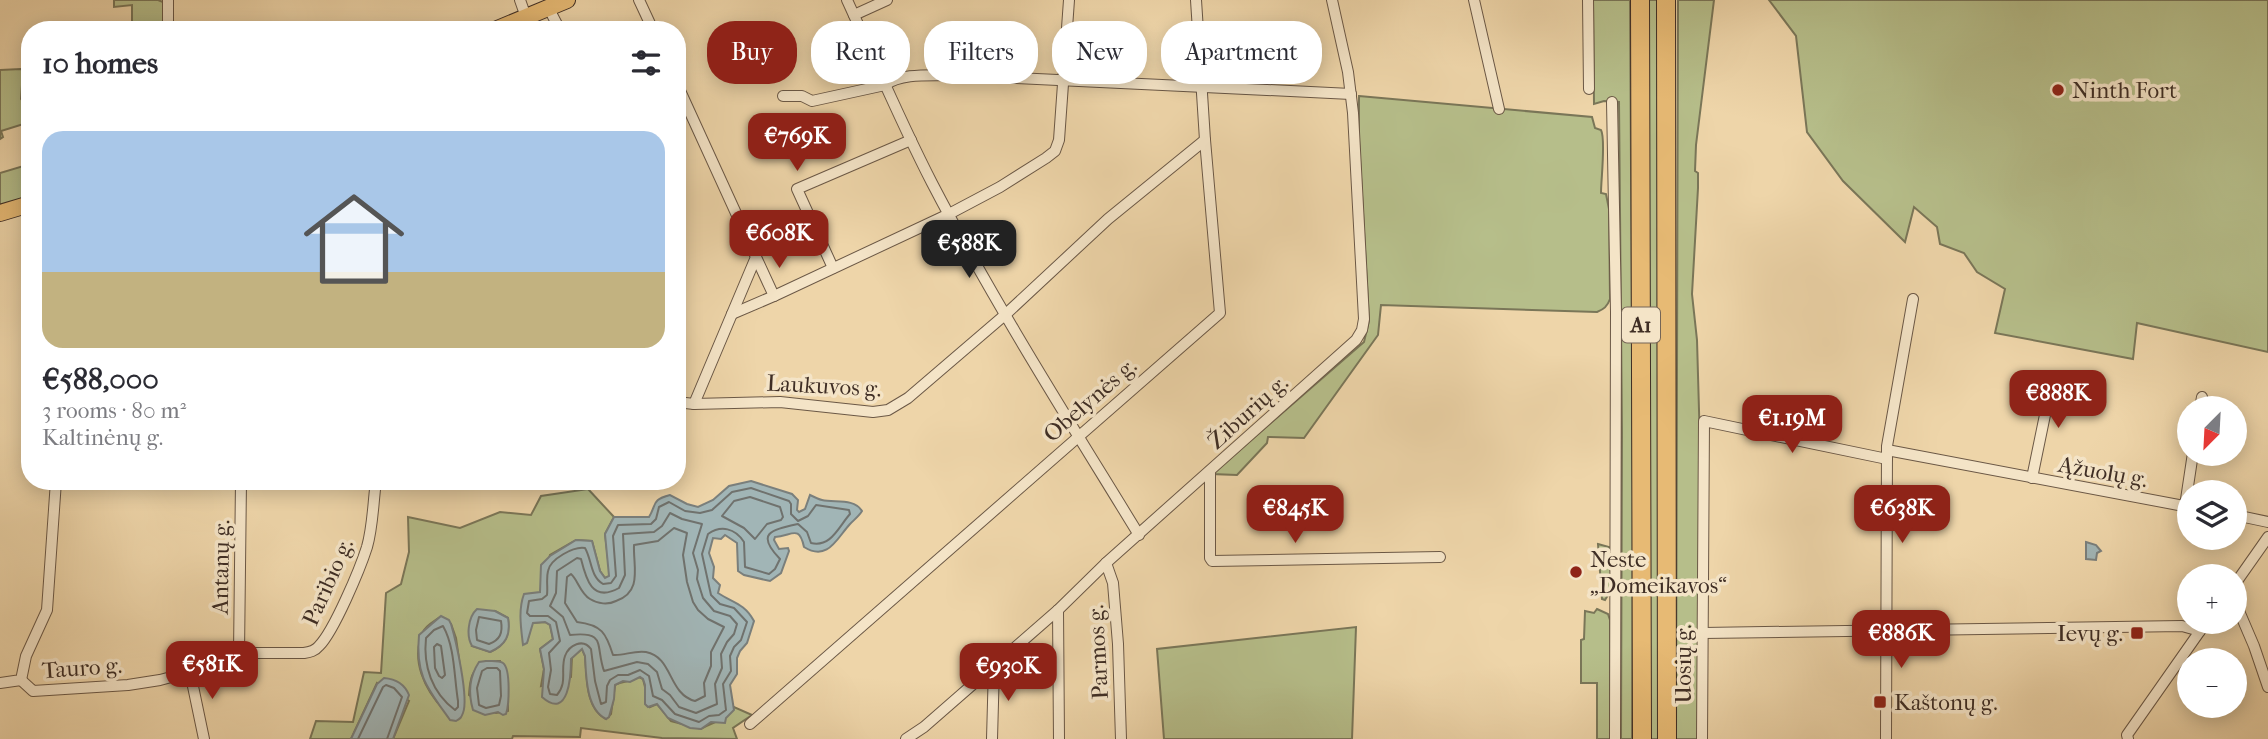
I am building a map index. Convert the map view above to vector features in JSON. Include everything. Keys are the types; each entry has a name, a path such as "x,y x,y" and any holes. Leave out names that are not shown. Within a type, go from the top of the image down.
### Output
{"highway":[{"name":"A1","path":"1640,0 1642,739"},
{"name":"A1","path":"1666,0 1667,739"}],"main road":[{"path":"516,21 567,0"},
{"path":"0,214 21,207"}],"street":[{"path":"168,0 168,21"},
{"path":"520,0 526,17"},
{"path":"639,0 649,21"},
{"path":"847,0 911,140 949,214 1139,535"},
{"path":"854,15 887,0"},
{"path":"1068,21 1069,0"},
{"name":"Obelynės g.","path":"750,724 1220,313 1196,0"},
{"name":"Žiburių g.","path":"906,739 924,727 1058,610 1341,355 1362,330 1364,319 1351,94 1332,0"},
{"path":"1474,0 1499,109"},
{"path":"1588,0 1589,89"},
{"path":"548,8 555,21"},
{"path":"783,96 802,96 812,101 885,85 900,79 932,76 1052,80"},
{"path":"732,314 949,214 1000,187 1055,151 1059,143 1064,84"},
{"path":"1143,84 1351,94"},
{"path":"1612,102 1616,326 1615,739"},
{"path":"686,104 774,296"},
{"path":"833,268 797,189 911,140"},
{"name":"Laukuvos g.","path":"686,403 780,402 856,411 888,411 908,398 1006,314 1108,219 1205,141"},
{"path":"694,404 755,257"},
{"path":"1886,739 1887,454 1913,299"},
{"path":"2032,478 2053,376"},
{"name":"Ąžuolų g.","path":"1703,421 2177,504"},
{"name":"Uosių g.","path":"1702,739 1703,421"},
{"path":"1210,471 1212,561 1440,557"},
{"path":"0,683 21,680 26,656 47,610 55,490"},
{"name":"Antanų g.","path":"239,653 241,490"},
{"name":"Paribio g.","path":"190,672 239,653 304,653 318,648 333,625 362,560 370,535 375,490"},
{"path":"2247,518 2268,522"},
{"path":"2247,567 2268,537"},
{"name":"Parmos g.","path":"1106,564 1114,583 1121,739"},
{"path":"1058,610 1059,739"},
{"path":"1703,633 2177,626"},
{"path":"2247,630 2268,687"},
{"path":"2127,737 2198,634"},
{"path":"992,739 994,666"},
{"path":"190,672 204,739"},
{"name":"Tauro g.","path":"21,680 33,691 128,685 190,672"},
{"path":"923,739 924,727"}],"green space":[{"path":"114,0 158,0 163,2 163,21 132,21 132,5 114,7"},
{"path":"1593,0 1630,0 1632,739 1621,739 1619,102 1604,101 1594,104"},
{"path":"1647,0 1661,0 1661,739 1650,739"},
{"path":"1678,0 1714,0 1696,145 1695,171 1698,173 1698,188 1692,294 1697,340 1702,515 1699,739 1676,739"},
{"path":"1769,0 2268,0 2268,352 2137,323 2133,359 1995,333 2005,289 1977,272 1964,253 1940,244 1937,227 1914,207 1905,242 1843,181 1807,132 1796,36"},
{"path":"21,69 21,125 1,131 3,137 0,139 0,70"},
{"path":"1359,96 1592,117 1595,128 1601,130 1602,135 1601,193 1606,194 1609,209 1610,299 1605,307 1597,312 1381,305 1378,335 1304,438 1268,437 1267,443 1237,475 1212,474 1364,342 1369,321"},
{"path":"21,167 21,201 0,208 0,173"},
{"path":"589,490 614,517 605,534 610,576 605,578 600,571 592,541 576,540 550,555 532,623 545,622 550,625 553,639 540,649 544,669 541,686 571,677 572,657 582,649 591,700 594,708 606,719 611,714 615,685 639,677 643,679 650,707 657,704 671,721 701,729 724,718 734,707 752,715 733,728 737,739 662,738 581,728 580,737 393,739 409,701 377,683 351,739 310,739 316,721 353,722 364,672 381,673 386,593 401,584 409,552 408,517 460,528 500,512 531,515 541,496","holes":["495,611 508,618 508,629 503,643 490,652 472,646","440,617 451,624 456,638 462,680 444,710 426,684 418,653 424,630","486,661 500,661 508,697 508,711 496,713 469,695 472,675"]},
{"path":"1598,544 1609,547 1612,553 1611,590 1605,600 1602,599"},
{"path":"1597,609 1608,614 1610,620 1610,739 1597,739 1597,683 1581,683 1581,640 1584,639 1585,611 1594,613"},
{"path":"1356,627 1352,739 1164,739 1157,649"}],"water":[{"path":"751,481 792,494 798,500 799,512 805,509 810,495 822,500 854,504 862,511 826,550 819,552 804,547 797,533 775,537 779,549 788,548 789,551 781,573 770,581 738,571 737,543 725,535 721,539 713,538 709,553 714,567 713,578 720,585 718,593 742,607 754,621 747,643 737,658 737,674 730,685 734,710 725,723 711,722 701,729 690,728 668,718 657,704 648,707 645,704 645,685 640,677 615,685 614,699 606,719 594,708 591,700 582,649 571,659 569,684 563,700 551,703 542,697 544,669 540,649 553,639 550,625 545,622 533,623 527,643 523,645 520,619 524,594 540,592 541,565 576,540 592,541 600,571 605,578 609,576 605,534 614,517 649,517 655,503 670,495 698,507 713,500 729,486"},
{"path":"2086,542 2096,545 2101,551 2097,553 2096,560 2086,559"},
{"path":"477,609 495,611 508,618 506,639 490,652 472,646 470,642 470,622"},
{"path":"441,616 451,624 463,683 463,713 456,721 450,720 429,690 419,661 419,635"},
{"path":"499,661 506,667 509,688 506,714 498,712 485,715 473,710 470,697 471,679 479,662"},
{"path":"384,678 400,683 409,695 393,739 351,739 377,684"}],"place":[{"name":"Ninth Fort","path":"2058,90"},
{"name":"Neste „Domeikavos“","path":"1576,572"},
{"name":"Ievų g.","path":"2137,633"},
{"name":"Kaštonų g.","path":"1880,702"}]}
